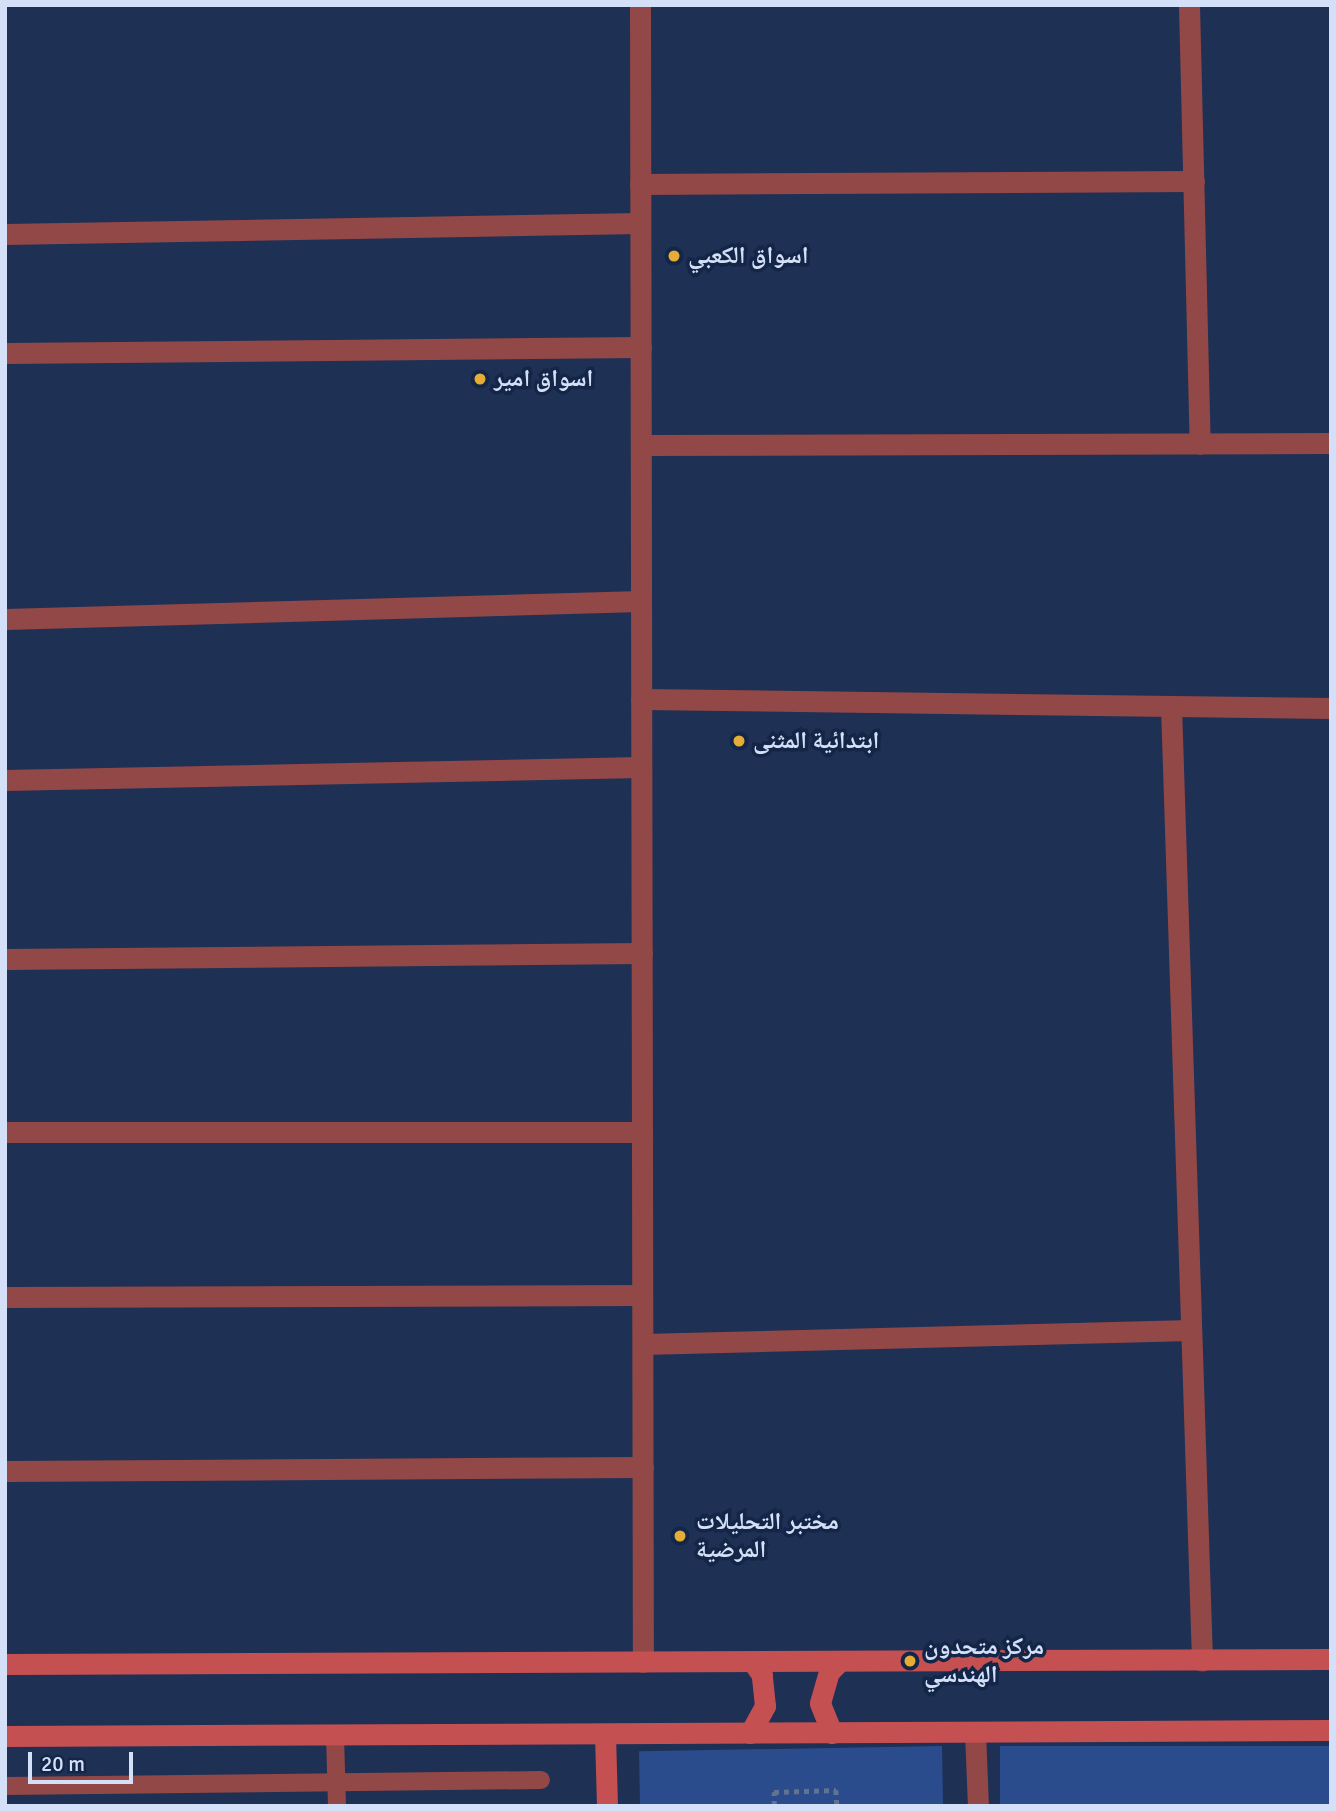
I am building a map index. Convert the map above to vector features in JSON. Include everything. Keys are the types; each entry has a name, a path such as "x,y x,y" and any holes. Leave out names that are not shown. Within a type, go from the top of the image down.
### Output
{"street":[{"path":"640,5 643,1662"},
{"path":"1189,5 1200,444"},
{"path":"640,184 1194,181"},
{"path":"5,234 640,223"},
{"path":"5,353 640,347"},
{"path":"641,445 1331,443"},
{"path":"5,618 641,601"},
{"path":"641,699 1331,708"},
{"path":"1171,706 1202,1660"},
{"path":"5,780 641,767"},
{"path":"5,959 642,953"},
{"path":"5,1132 642,1132"},
{"path":"5,1297 642,1295"},
{"path":"643,1344 1191,1329"},
{"path":"5,1471 643,1467"},
{"path":"5,1664 1331,1659"},
{"path":"832,1732 824,1719 821,1695 829,1672 840,1661"},
{"path":"750,1733 760,1721 766,1698 762,1675 753,1662"},
{"path":"5,1736 1331,1730"},
{"path":"975,1732 978,1806"},
{"path":"606,1734 607,1806"}],"lane":[{"path":"335,1735 337,1806"},
{"path":"5,1786 541,1780"}],"path":[{"path":"774,1806 774,1792 836,1790 837,1806"}],"shaded area":[{"path":"942,1746 943,1806 640,1806 639,1751"},
{"path":"1000,1746 1331,1746 1331,1806 1000,1806"}],"place":[{"name":"اسواق الكعبي","path":"674,256"},
{"name":"اسواق امير","path":"480,379"},
{"name":"ابتدائية المثنى","path":"739,741"},
{"name":"مختبر التحليلات المرضية","path":"680,1536"},
{"name":"مركز متحدون الهندسي","path":"910,1661"}]}
